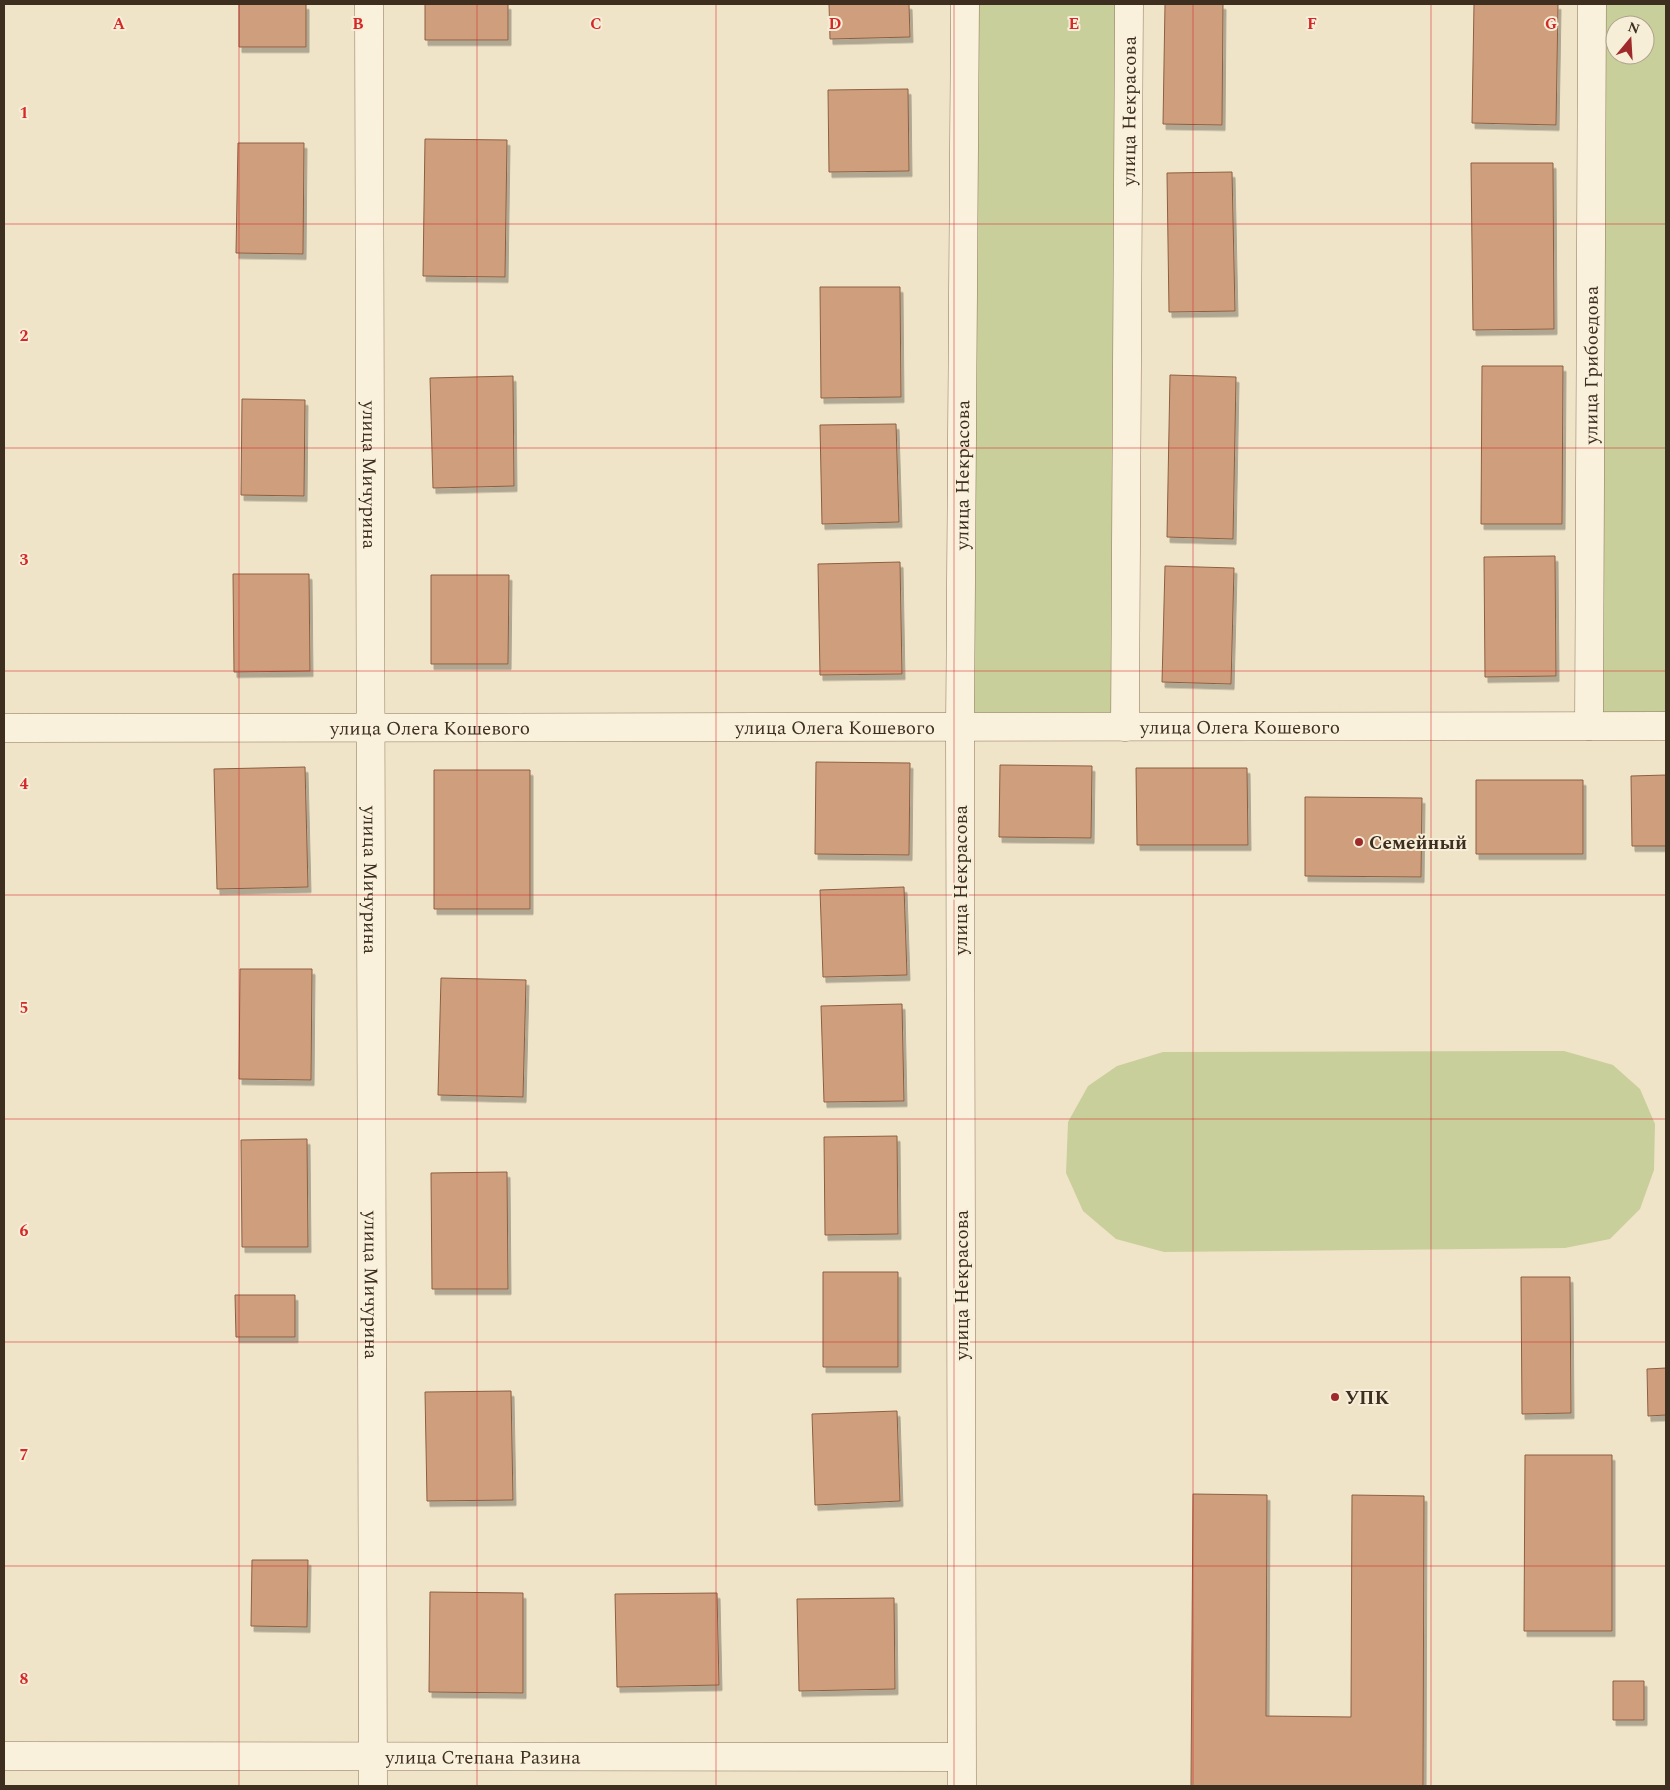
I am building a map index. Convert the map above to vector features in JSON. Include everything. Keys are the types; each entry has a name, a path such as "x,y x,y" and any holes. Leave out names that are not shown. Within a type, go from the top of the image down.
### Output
{"street":[{"name":"улица Мичурина","path":"369,4 373,1786"},
{"name":"улица Некрасова","path":"962,1786 960,727 965,4"},
{"name":"улица Некрасова","path":"1125,727 1129,4"},
{"name":"улица Грибоедова","path":"1588,726 1592,4"},
{"name":"улица Олега Кошевого","path":"4,728 1666,726"},
{"name":"улица Степана Разина","path":"4,1756 961,1757"}],"green space":[{"path":"979,4 1121,4 1116,715 974,714"},
{"path":"1600,4 1666,4 1666,714 1599,714"},
{"path":"1564,1051 1613,1065 1640,1089 1655,1124 1654,1170 1640,1209 1610,1239 1565,1248 1164,1252 1116,1239 1083,1211 1066,1173 1068,1122 1088,1086 1117,1066 1163,1052"}],"building":[{"path":"239,4 306,4 306,47 239,47"},
{"path":"425,4 508,4 508,40 425,40"},
{"path":"829,4 909,4 910,37 830,39"},
{"path":"1165,4 1223,4 1222,125 1163,124"},
{"path":"1474,4 1558,4 1556,125 1472,123"},
{"path":"908,89 909,171 829,172 828,90"},
{"path":"425,139 507,140 505,277 423,276"},
{"path":"238,143 304,143 303,254 236,253"},
{"path":"1471,163 1553,163 1554,329 1473,330"},
{"path":"1232,172 1235,311 1169,312 1167,173"},
{"path":"820,287 900,287 901,397 821,398"},
{"path":"1482,366 1563,366 1562,524 1481,524"},
{"path":"1170,375 1236,377 1233,539 1167,537"},
{"path":"513,376 514,486 433,488 430,378"},
{"path":"242,399 305,400 304,496 241,495"},
{"path":"896,424 899,522 822,524 820,425"},
{"path":"1555,556 1556,676 1485,677 1484,557"},
{"path":"900,562 902,674 820,675 818,564"},
{"path":"1165,566 1234,568 1231,684 1162,682"},
{"path":"233,574 309,574 310,671 234,672"},
{"path":"431,575 509,575 508,664 431,664"},
{"path":"816,762 910,763 909,855 815,854"},
{"path":"1000,765 1092,766 1091,838 999,837"},
{"path":"305,767 308,887 217,889 214,769"},
{"path":"1136,768 1247,768 1248,845 1137,845"},
{"path":"434,770 530,770 530,909 434,909"},
{"path":"1666,775 1666,846 1632,846 1631,776"},
{"path":"1476,780 1583,780 1583,854 1476,854"},
{"path":"1305,797 1422,798 1421,877 1305,876"},
{"path":"904,887 907,975 823,977 820,890"},
{"path":"240,969 312,969 311,1080 239,1079"},
{"path":"441,978 526,980 523,1097 438,1095"},
{"path":"902,1004 904,1101 824,1102 821,1006"},
{"path":"897,1136 898,1234 825,1235 824,1137"},
{"path":"307,1139 308,1247 242,1247 241,1140"},
{"path":"507,1172 508,1289 432,1289 431,1173"},
{"path":"823,1272 898,1272 898,1367 823,1367"},
{"path":"1521,1277 1570,1277 1571,1413 1522,1414"},
{"path":"235,1295 295,1295 295,1337 236,1337"},
{"path":"1666,1368 1666,1415 1648,1416 1647,1369"},
{"path":"511,1391 513,1500 427,1501 425,1392"},
{"path":"897,1411 900,1501 815,1505 812,1414"},
{"path":"1525,1455 1612,1455 1612,1631 1524,1631"},
{"path":"1193,1494 1267,1495 1266,1716 1351,1717 1352,1495 1424,1496 1423,1786 1191,1786"},
{"path":"252,1560 308,1560 307,1627 251,1626"},
{"path":"430,1592 523,1593 523,1693 429,1692"},
{"path":"717,1593 719,1685 617,1687 615,1594"},
{"path":"894,1598 895,1689 799,1691 797,1599"},
{"path":"1613,1681 1644,1681 1644,1720 1613,1720"}],"place":[{"name":"Семейный","path":"1359,842"},
{"name":"УПК","path":"1335,1397"}]}
